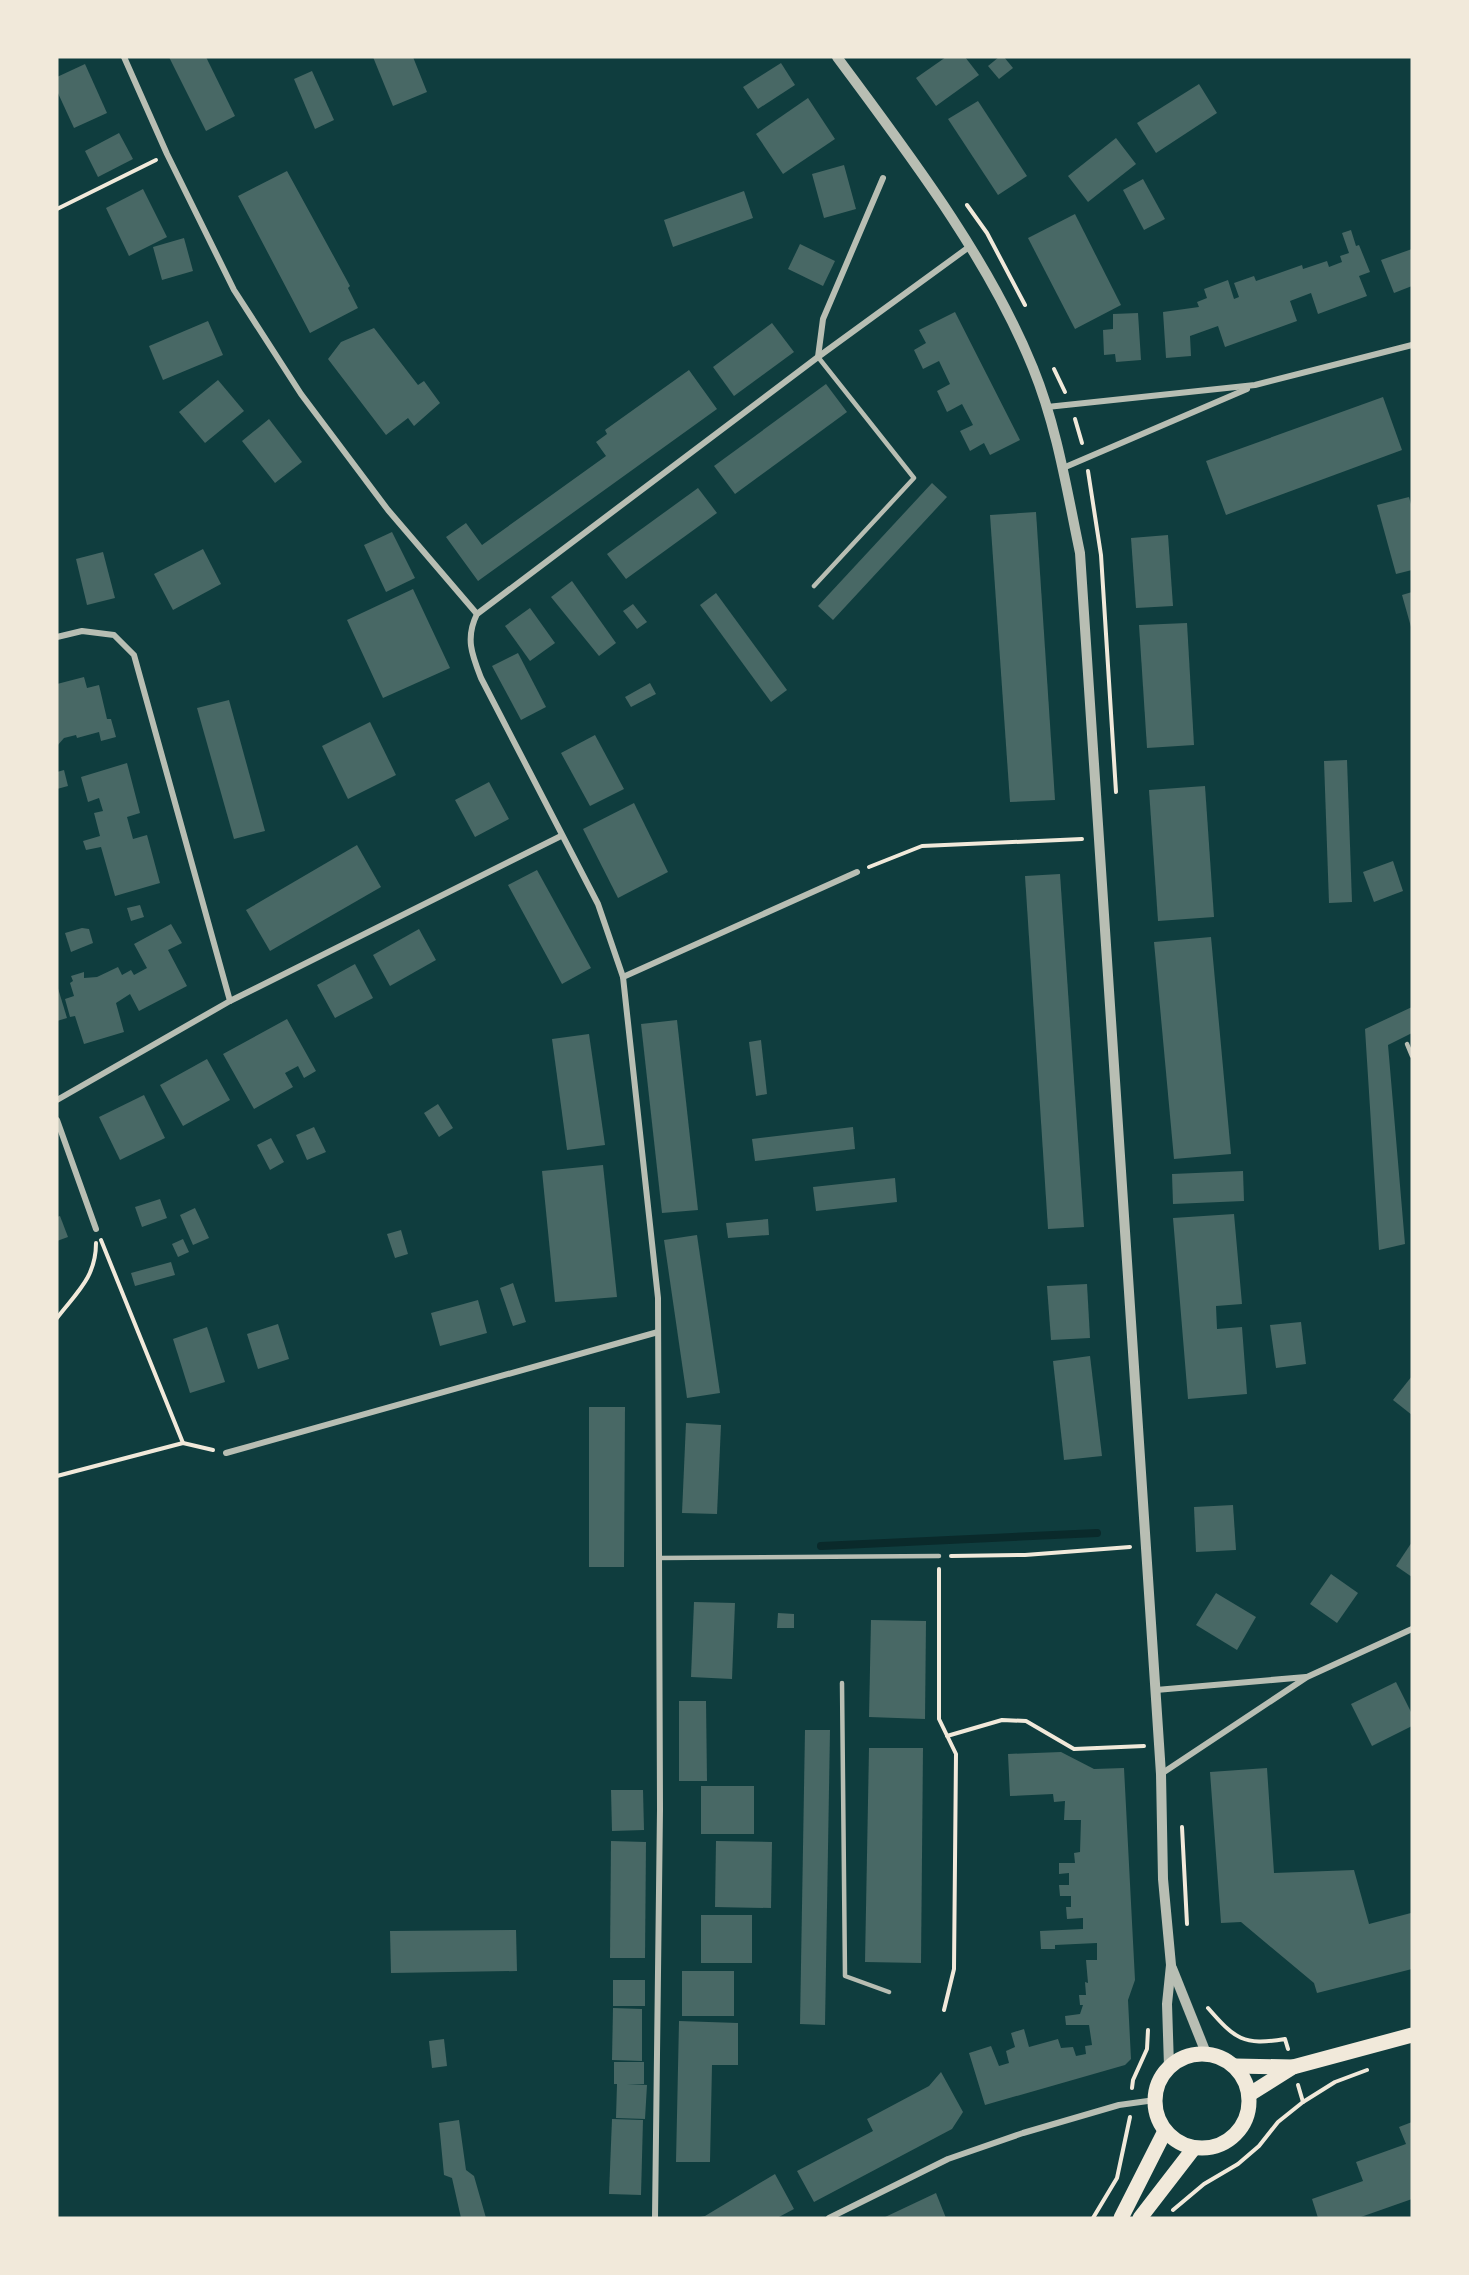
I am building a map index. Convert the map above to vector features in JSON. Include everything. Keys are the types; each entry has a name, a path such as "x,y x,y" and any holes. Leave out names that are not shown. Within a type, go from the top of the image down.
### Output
{"main road":[{"path":"1234,2066 1293,2067 1412,2035"},
{"path":"1206,2053 1221,2057 1234,2066 1244,2079 1250,2094 1250,2108 1245,2123 1236,2135 1224,2144 1209,2148 1194,2148 1178,2142 1165,2131 1157,2117 1155,2100 1159,2082 1169,2066 1186,2056 1206,2053"},
{"path":"1250,2094 1293,2067"},
{"path":"1121,2218 1165,2131"},
{"path":"1140,2218 1194,2148"}],"street":[{"path":"124,57 167,154 234,290 301,394 388,510 477,614"},
{"path":"837,57 897,137 1001,300 1033,368 1047,407 1063,468 1080,553 1097,839 1161,1774 1163,1879 1171,1965 1167,2004 1169,2066"},
{"path":"818,357 824,319 883,178"},
{"path":"656,2218 660,1809 658,1298 623,977 597,904 481,678 471,650 469,629 477,614 818,357 969,247"},
{"path":"1047,407 1255,385 1412,345"},
{"path":"1063,468 1255,385"},
{"path":"57,637 82,630 114,635 134,655 230,1001"},
{"path":"57,1100 230,1001 561,836"},
{"path":"623,977 857,872"},
{"path":"57,1120 96,1229"},
{"path":"225,1453 658,1332"},
{"path":"1161,1774 1307,1677 1412,1629"},
{"path":"1156,1690 1307,1677"},
{"path":"1171,1965 1206,2053"},
{"path":"829,2218 948,2159 1023,2133 1131,2103 1155,2100"}],"lane":[{"path":"814,586 914,478 818,357"},
{"path":"1407,1044 1412,1056"},
{"path":"659,1557 939,1556"},
{"path":"842,1683 844,1976 890,1992"}],"path":[{"path":"57,209 167,154"},
{"path":"857,872 922,846 1097,839"},
{"path":"57,1318 85,1282 96,1262 96,1229"},
{"path":"96,1229 183,1443"},
{"path":"57,1476 183,1443 225,1453"},
{"path":"944,2010 954,1969 956,1754 939,1719 939,1556 1025,1555 1145,1546"},
{"path":"948,1736 1002,1720 1026,1721 1074,1749 1159,1746"},
{"path":"1093,2218 1117,2178 1133,2080 1147,2049 1149,2028"},
{"path":"1172,2210 1204,2184 1252,2152 1278,2122 1303,2102 1335,2082 1368,2069"}],"building":[{"path":"169,57 206,57 235,116 206,131"},
{"path":"373,57 413,57 427,92 393,106"},
{"path":"946,57 965,57 979,75 936,106 916,78"},
{"path":"999,57 1004,57 1013,68 999,79 988,66"},
{"path":"781,63 795,85 758,109 743,87"},
{"path":"85,64 107,113 74,128 57,91 57,77"},
{"path":"312,71 334,120 315,129 294,79"},
{"path":"1199,84 1217,113 1156,153 1137,123"},
{"path":"808,98 835,139 783,174 756,134"},
{"path":"978,101 1027,176 998,195 948,119"},
{"path":"119,133 133,159 98,177 85,151"},
{"path":"1116,138 1136,164 1088,202 1068,176"},
{"path":"844,165 856,209 824,218 812,174"},
{"path":"287,171 350,286 348,288 358,308 310,333 238,196"},
{"path":"1143,179 1165,219 1144,230 1123,190"},
{"path":"143,189 167,237 129,256 106,208"},
{"path":"744,191 753,218 673,247 664,220"},
{"path":"1075,214 1121,305 1075,329 1028,238"},
{"path":"1351,230 1356,246 1359,245 1370,272 1359,276 1367,296 1318,314 1311,293 1290,301 1297,321 1225,347 1218,326 1190,336 1191,356 1166,358 1163,312 1199,307 1197,302 1207,298 1204,289 1228,280 1234,299 1239,297 1234,283 1254,276 1256,281 1302,265 1303,269 1327,261 1329,267 1342,262 1340,256 1349,253 1342,233"},
{"path":"184,238 193,271 162,280 153,247"},
{"path":"800,244 835,261 823,286 788,269"},
{"path":"1412,249 1412,286 1394,293 1381,260"},
{"path":"955,312 1020,440 990,455 984,443 970,451 960,431 973,425 962,404 947,412 937,391 950,384 939,361 923,369 914,350 926,343 919,330"},
{"path":"1138,313 1141,360 1116,362 1115,354 1104,355 1103,330 1113,329 1113,314"},
{"path":"208,321 223,355 163,380 149,346"},
{"path":"772,323 794,352 734,396 713,367"},
{"path":"374,328 418,385 424,381 440,403 414,426 408,418 386,435 328,359 341,342"},
{"path":"689,370 717,409 478,581 446,537 466,523 482,545 606,456 596,442 607,434 605,430"},
{"path":"218,380 244,411 205,443 179,412"},
{"path":"826,384 847,412 735,494 714,466"},
{"path":"1383,397 1402,450 1226,515 1206,461"},
{"path":"269,419 302,462 275,483 242,441"},
{"path":"932,483 947,497 833,620 818,606"},
{"path":"698,488 717,513 626,579 607,554"},
{"path":"1409,497 1412,508 1412,570 1396,574 1377,505"},
{"path":"1036,512 1055,800 1010,802 990,515"},
{"path":"392,532 415,578 386,592 364,545"},
{"path":"1168,535 1173,606 1136,608 1131,538"},
{"path":"203,549 221,584 173,610 154,574"},
{"path":"103,552 115,598 87,605 76,559"},
{"path":"572,581 616,643 599,656 551,597"},
{"path":"413,589 450,668 383,698 347,620"},
{"path":"1412,592 1412,627 1411,627 1402,595"},
{"path":"716,593 787,690 771,702 700,605"},
{"path":"633,604 647,622 637,629 623,611"},
{"path":"530,608 555,643 530,661 505,626"},
{"path":"1187,623 1194,745 1147,748 1139,625"},
{"path":"518,653 546,707 521,720 492,666"},
{"path":"84,677 87,688 99,685 107,719 111,719 116,737 101,741 99,732 77,738 76,735 64,738 57,746 57,684"},
{"path":"650,683 656,694 631,707 625,697"},
{"path":"229,700 265,831 234,839 197,708"},
{"path":"370,722 396,775 348,799 322,746"},
{"path":"595,735 624,789 590,806 561,753"},
{"path":"1347,760 1352,902 1329,903 1324,761"},
{"path":"127,763 140,813 127,817 133,839 147,835 160,883 115,896 101,847 86,850 83,841 100,836 94,813 103,811 99,798 88,802 81,777"},
{"path":"64,770 68,786 57,789 57,772"},
{"path":"489,782 509,819 475,837 455,800"},
{"path":"1205,786 1214,917 1158,921 1149,790"},
{"path":"634,803 668,872 618,898 583,829"},
{"path":"357,845 381,887 270,951 246,910"},
{"path":"1393,861 1403,891 1374,902 1363,872"},
{"path":"537,870 591,968 562,984 508,885"},
{"path":"1060,874 1084,1227 1048,1229 1025,876"},
{"path":"140,905 144,917 131,921 127,908"},
{"path":"171,924 182,943 168,950 187,986 139,1011 130,994 116,1003 124,1032 84,1044 75,1016 70,1017 65,999 74,996 70,983 73,981 71,976 84,972 84,978 97,977 118,967 122,975 131,970 134,975 147,968 134,944"},
{"path":"82,928 89,929 93,943 71,952 65,933"},
{"path":"419,929 436,960 390,986 373,955"},
{"path":"1211,937 1231,1154 1174,1159 1154,942"},
{"path":"355,964 373,998 335,1018 317,985"},
{"path":"57,985 67,1018 57,1021"},
{"path":"1412,1007 1412,1033 1388,1045 1405,1244 1379,1250 1365,1029"},
{"path":"287,1019 316,1071 304,1078 298,1066 285,1073 293,1087 254,1109 223,1054"},
{"path":"677,1020 698,1210 662,1213 641,1024"},
{"path":"589,1034 605,1145 567,1150 552,1039"},
{"path":"761,1040 767,1094 756,1096 749,1042"},
{"path":"207,1059 230,1100 183,1126 160,1085"},
{"path":"144,1095 165,1138 120,1160 99,1117"},
{"path":"438,1104 453,1128 439,1137 424,1113"},
{"path":"314,1127 326,1152 307,1160 296,1135"},
{"path":"853,1127 855,1149 755,1161 752,1139"},
{"path":"271,1138 284,1162 270,1170 257,1145"},
{"path":"603,1165 617,1297 555,1302 542,1171"},
{"path":"1243,1171 1244,1201 1173,1204 1172,1174"},
{"path":"895,1178 897,1202 816,1211 813,1187"},
{"path":"160,1199 167,1218 142,1227 135,1207"},
{"path":"195,1208 209,1238 193,1245 180,1215"},
{"path":"1234,1214 1242,1304 1216,1306 1217,1329 1242,1327 1247,1394 1188,1399 1173,1218"},
{"path":"60,1216 68,1237 57,1241 57,1217"},
{"path":"768,1219 769,1235 728,1238 726,1223"},
{"path":"401,1230 408,1254 395,1258 387,1234"},
{"path":"697,1235 720,1393 687,1398 664,1240"},
{"path":"183,1239 189,1252 178,1257 172,1244"},
{"path":"171,1262 175,1275 135,1286 131,1273"},
{"path":"513,1283 526,1322 513,1326 500,1288"},
{"path":"1087,1284 1090,1338 1051,1340 1047,1286"},
{"path":"478,1300 487,1333 440,1346 431,1313"},
{"path":"1301,1322 1306,1364 1276,1368 1270,1325"},
{"path":"278,1324 289,1359 258,1369 247,1334"},
{"path":"207,1327 225,1382 190,1393 173,1339"},
{"path":"1090,1356 1102,1456 1064,1460 1053,1361"},
{"path":"1412,1376 1412,1415 1393,1400"},
{"path":"589,1407 625,1407 624,1567 589,1567"},
{"path":"686,1423 721,1425 717,1514 682,1513"},
{"path":"1233,1505 1236,1550 1196,1552 1194,1507"},
{"path":"1412,1542 1412,1577 1396,1566"},
{"path":"1331,1574 1358,1593 1337,1623 1310,1604"},
{"path":"1216,1593 1256,1617 1237,1650 1196,1625"},
{"path":"694,1602 735,1603 732,1679 691,1677"},
{"path":"778,1613 794,1614 794,1628 777,1628"},
{"path":"871,1620 926,1621 925,1719 869,1717"},
{"path":"1396,1682 1412,1714 1412,1726 1372,1746 1351,1704"},
{"path":"679,1701 706,1701 707,1781 679,1781"},
{"path":"805,1730 830,1730 825,2025 800,2024"},
{"path":"869,1748 923,1748 921,1963 865,1962"},
{"path":"1061,1752 1094,1769 1124,1768 1135,1980 1128,2000 1131,2059 1125,2065 985,2105 969,2053 991,2046 999,2066 1009,2063 1006,2051 1015,2047 1011,2033 1024,2029 1029,2047 1058,2039 1061,2048 1073,2047 1076,2056 1086,2054 1085,2046 1092,2045 1089,2025 1066,2025 1065,2016 1080,2014 1083,2005 1080,2005 1079,1995 1086,1995 1085,1982 1088,1983 1086,1960 1097,1960 1097,1943 1055,1945 1055,1949 1041,1949 1040,1931 1083,1929 1083,1918 1067,1919 1066,1907 1071,1907 1071,1896 1060,1896 1059,1885 1069,1885 1069,1873 1059,1874 1059,1863 1075,1863 1074,1853 1080,1852 1081,1820 1064,1820 1065,1801 1054,1802 1053,1794 1010,1796 1008,1754"},
{"path":"1267,1768 1274,1873 1354,1870 1369,1924 1411,1913 1412,1969 1317,1993 1314,1983 1241,1922 1221,1923 1210,1772"},
{"path":"701,1786 754,1786 754,1834 701,1834"},
{"path":"611,1790 643,1790 644,1830 612,1831"},
{"path":"611,1841 646,1842 645,1958 610,1958"},
{"path":"716,1841 772,1842 771,1908 715,1907"},
{"path":"701,1915 752,1915 752,1963 701,1963"},
{"path":"516,1930 517,1971 391,1973 390,1931"},
{"path":"682,1971 734,1971 734,2016 682,2016"},
{"path":"613,1980 645,1980 645,2006 613,2006"},
{"path":"613,2008 642,2009 642,2061 612,2060"},
{"path":"679,2021 738,2023 738,2065 712,2065 710,2162 676,2162"},
{"path":"444,2039 447,2066 432,2068 429,2041"},
{"path":"614,2062 644,2062 644,2084 627,2084 647,2085 645,2119 616,2118 617,2084 614,2084"},
{"path":"941,2072 963,2112 952,2129 814,2202 797,2171 873,2131 867,2119 929,2086"},
{"path":"612,2119 643,2120 641,2195 609,2194"},
{"path":"459,2120 466,2170 474,2176 486,2218 461,2218 452,2178 444,2175 439,2123"},
{"path":"1412,2122 1412,2199 1358,2218 1318,2218 1312,2199 1363,2181 1356,2162 1406,2144 1399,2127"},
{"path":"775,2174 794,2209 777,2218 695,2218 705,2216"},
{"path":"936,2193 946,2218 883,2218 900,2210"}],"waterway":[{"path":"821,1546 1097,1533"}]}
